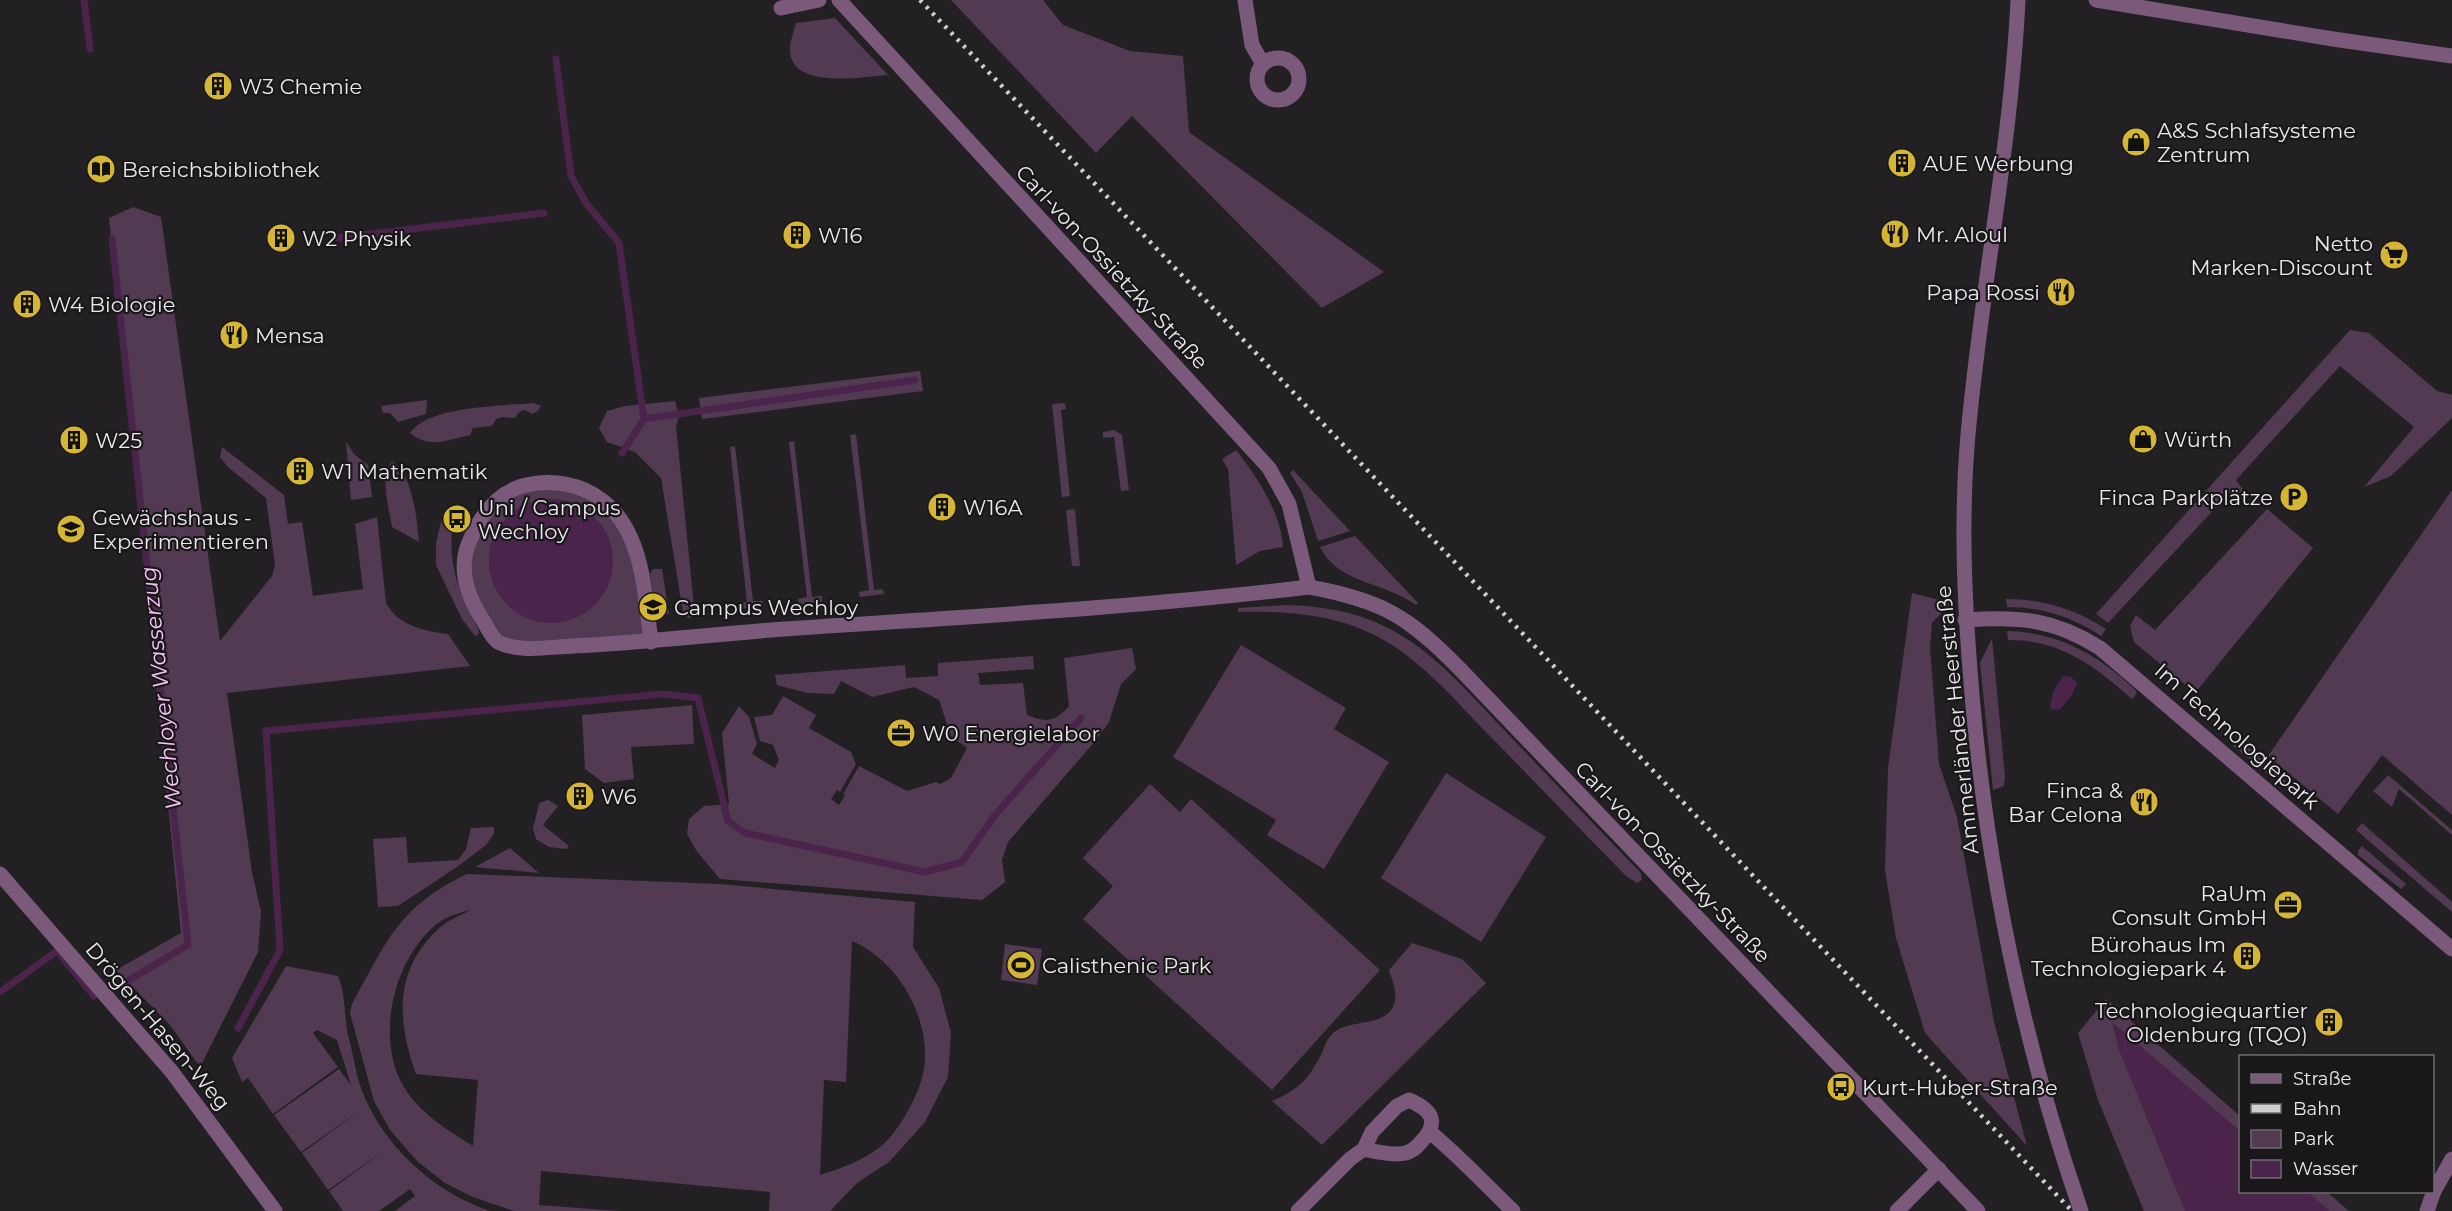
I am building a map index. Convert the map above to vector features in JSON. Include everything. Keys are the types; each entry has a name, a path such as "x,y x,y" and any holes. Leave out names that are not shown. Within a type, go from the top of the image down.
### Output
{"street":[{"path":"781,8 819,0"},
{"name":"Carl-von-Ossietzky-Straße","path":"839,0 1269,468 1289,504 1309,587"},
{"path":"1245,0 1252,45 1263,63"},
{"name":"Ammerländer Heerstraße","path":"2018,0 2011,109 1968,436 1965,620 1981,792 2011,966 2033,1054 2081,1211"},
{"path":"2096,0 2452,56"},
{"name":"Carl-von-Ossietzky-Straße","path":"651,642 637,553 626,522 599,496 570,484 536,482 508,491 487,510 465,550 465,581 473,607 496,641 518,648 651,642 783,629 1033,613 1309,587 1367,600 1394,612 1425,634 1978,1211"},
{"name":"Im Technologiepark","path":"1965,620 2012,618 2045,622 2065,628 2100,648 2452,949"},
{"name":"Drögen-Hasen-Weg","path":"0,874 172,1072 275,1211"},
{"path":"1298,1211 1350,1159 1364,1149 1372,1132 1397,1106 1409,1100 1419,1104 1430,1114 1433,1123 1430,1132 1414,1150 1404,1153 1364,1149"},
{"path":"1430,1132 1464,1160 1471,1171 1513,1211"},
{"path":"2427,1211 2442,1174 2452,1160"},
{"path":"1897,1211 1939,1169"}],"green space":[{"path":"951,0 1043,0 1063,25 1130,51 1183,56 1189,132 1384,272 1322,308 1132,116 1096,153"},
{"path":"835,18 888,75 844,79 812,75 800,70 792,60 790,46 796,23"},
{"path":"133,207 161,217 220,641 272,576 275,565 266,498 228,467 220,457 222,447 284,495 288,524 302,522 313,596 363,589 355,524 377,517 386,603 398,617 413,626 448,634 470,666 227,693 252,872 261,912 258,952 200,1067 170,1025 116,970 181,933 109,218"},
{"path":"2350,330 2369,333 2437,391 2452,395 2452,418 2391,476 2364,487 2414,427 2340,366 2236,480 2244,491 2220,503 2108,623 2096,614"},
{"path":"920,371 923,391 702,419 699,398"},
{"path":"427,400 426,414 398,422 390,413 383,413 381,406"},
{"path":"675,401 679,417 676,426 695,617 688,618 683,612 661,478 635,452 607,442 599,428 607,411 625,406"},
{"path":"533,403 541,406 537,412 532,414 525,410 519,412 515,418 502,417 496,419 492,426 473,428 470,435 454,439 439,442 424,441 410,433 419,424 448,412"},
{"path":"1065,403 1066,409 1061,410 1070,496 1062,497 1052,404"},
{"path":"1114,430 1122,435 1129,490 1121,491 1114,437 1103,438 1103,432"},
{"path":"856,434 874,590 883,589 884,594 860,597 859,592 869,590 850,435"},
{"path":"794,441 812,597 822,596 822,602 799,605 798,599 807,597 789,442"},
{"path":"346,442 355,455 368,465 372,497 351,500"},
{"path":"735,446 753,601 762,601 763,606 739,609 738,603 747,602 730,447"},
{"path":"1236,450 1260,483 1273,508 1283,547 1260,551 1236,565 1228,469 1222,459"},
{"path":"392,461 405,476 413,498 419,542 392,527 385,484"},
{"path":"1293,470 1350,531 1318,541 1302,492 1290,473"},
{"path":"570,484 626,522 651,642 496,641 473,607 465,550 508,491","holes":["491,543 587,611 557,622 494,585 489,567"]},
{"path":"2452,490 2452,815 2382,755 2338,814 2268,756"},
{"path":"1075,509 1080,566 1072,566 1066,510"},
{"path":"2267,509 2313,548 2195,693 2134,642 2130,626 2136,615 2155,630"},
{"path":"441,521 452,531 454,570 461,593 478,628 479,634 475,636 462,619 436,565 436,543"},
{"path":"1355,536 1418,603 1416,605 1404,597 1350,576 1328,559 1320,547"},
{"path":"653,569 662,569 669,614 661,615 656,608 650,574"},
{"path":"1912,593 1951,603 1932,623 1930,647 1939,764 1957,817 1994,1022 2027,1146 1925,1033 1896,938 1885,870 1888,768"},
{"path":"2006,599 2020,599 2058,606 2106,629 2101,636 2079,623 2056,614 2020,607 2007,607"},
{"path":"1287,605 1324,608 1373,621 1402,636 1435,660 1641,873 1642,880 1637,883 1626,876 1449,694 1395,647 1363,630 1329,619 1293,613 1238,612 1238,608"},
{"path":"2007,631 2039,635 2082,650 2108,667 2137,693 2132,699 2090,666 2060,650 2044,644 2008,640"},
{"path":"1992,638 2005,777 2004,786 1993,790 1980,663"},
{"path":"1241,645 1346,708 1334,729 1389,762 1324,869 1267,835 1276,820 1173,757"},
{"path":"1132,648 1136,669 1121,684 1109,722 1008,842 1002,860 1005,882 982,900 720,879 696,850 687,834 689,819 704,806 729,804 722,733 739,706 749,717 757,744 752,754 775,768 779,760 773,745 760,741 754,717 772,715 783,696 816,715 809,728 851,752 856,764 840,792 837,790 831,799 839,805 859,766 907,791 936,782 940,784 951,778 967,748 951,736 939,700 914,687 872,697 841,681 834,694 807,693 777,685 775,675 905,665 906,678 938,676 938,663 1033,656 1034,669 978,673 980,685 1023,683 1027,715 1050,720 1069,706 1064,658"},
{"path":"692,705 694,744 631,747 634,779 604,783 585,769 582,715"},
{"path":"2237,738 2286,781 2282,786 2233,746"},
{"path":"1446,773 1546,837 1481,942 1381,878"},
{"path":"2388,775 2452,830 2452,835 2399,789 2392,807 2373,791"},
{"path":"1150,784 1180,812 1191,799 1380,970 1272,1090 1083,919 1113,886 1083,858"},
{"path":"548,800 558,806 543,825 569,846 567,849 549,847 536,839 533,829 539,803"},
{"path":"2362,823 2452,902 2452,912 2356,830"},
{"path":"494,827 494,834 486,845 457,867 398,906 378,907 373,839 406,837 408,863 458,860 466,849 471,828"},
{"path":"2362,846 2406,884 2401,889 2358,855"},
{"path":"510,848 539,873 475,867"},
{"path":"467,874 720,884 915,902 913,947 939,988 951,1033 948,1077 925,1122 889,1162 857,1183 830,1211 769,1211 770,1192 541,1171 539,1205 618,1211 514,1211 473,1197 445,1183 417,1161 390,1130 374,1101 350,1013 352,1004 375,962 397,928 425,899","holes":["471,909 443,925 427,941 415,958 404,994 403,1013 409,1053 416,1074 478,1080 473,1146 426,1113 404,1087 395,1067 390,1022 401,975 411,954 441,921","852,941 882,961 906,989 921,1023 924,1070 909,1110 885,1143 859,1160 820,1175 824,1080 846,1082"]},
{"path":"1412,943 1462,959 1486,983 1322,1145 1272,1101 1296,1088 1306,1078 1332,1034 1346,1026 1379,1019 1391,1010 1395,995 1389,970"},
{"name":"Calisthenic Park","path":"1005,944 1042,949 1037,985 1001,980"},
{"path":"286,966 338,976 359,1082 370,1109 382,1129 412,1164 430,1179 469,1203 490,1211 395,1211 415,1196 410,1189 379,1211 343,1211 329,1191 385,1150 328,1190 302,1153 362,1109 301,1152 274,1115 339,1069 351,1085 337,1040 317,1030 313,1033 338,1067 273,1114 248,1078 242,1082 232,1058"},
{"path":"2106,999 2239,1115 2239,1193 2328,1193 2349,1211 2144,1211 2098,1100 2078,1033"}],"water":[{"path":"551,499 575,504 595,517 608,537 613,561 608,585 595,605 575,618 551,623 527,618 507,605 494,585 489,561 494,537 507,517 527,504"},
{"path":"2063,676 2071,677 2077,683 2072,695 2060,709 2053,710 2050,707 2053,692"},
{"path":"2112,1022 2239,1130 2239,1193 2309,1193 2330,1211 2185,1211 2119,1050"}],"waterway":[{"name":"Wechloyer Wasserzug","path":"84,0 90,49"},
{"path":"556,59 571,176 586,203 619,243 644,419"},
{"path":"338,238 544,213"},
{"name":"Wechloyer Wasserzug","path":"112,239 188,945 114,989"},
{"path":"622,453 644,419 915,380"},
{"path":"238,1028 280,950 266,731 663,694 698,698 728,821 745,833 925,872 962,862 995,815 1081,718"},
{"name":"Wechloyer Wasserzug","path":"0,992 57,951 94,996"}],"railway":[{"path":"920,0 2072,1211"}],"place":[{"name":"W3 Chemie","path":"218,86"},
{"name":"A&S Schlafsysteme Zentrum","path":"2136,142"},
{"name":"AUE Werbung","path":"1902,163"},
{"name":"Bereichsbibliothek","path":"101,169"},
{"name":"Mr. Aloul","path":"1895,234"},
{"name":"W16","path":"797,235"},
{"name":"W2 Physik","path":"281,238"},
{"name":"Netto Marken-Discount","path":"2394,255"},
{"name":"Papa Rossi","path":"2061,292"},
{"name":"W4 Biologie","path":"27,304"},
{"name":"Mensa","path":"234,335"},
{"name":"Würth","path":"2143,439"},
{"name":"W25","path":"74,440"},
{"name":"W1 Mathematik","path":"300,471"},
{"name":"Finca Parkplätze","path":"2294,497"},
{"name":"W16A","path":"942,507"},
{"name":"Uni / Campus Wechloy","path":"457,519"},
{"name":"Gewächshaus - Experimentieren","path":"71,529"},
{"name":"Campus Wechloy","path":"653,607"},
{"name":"W0 Energielabor","path":"901,733"},
{"name":"W6","path":"580,796"},
{"name":"Finca & Bar Celona","path":"2144,802"},
{"name":"RaUm Consult GmbH","path":"2288,905"},
{"name":"Bürohaus Im Technologiepark 4","path":"2247,956"},
{"name":"Calisthenic Park","path":"1021,965"},
{"name":"Technologiequartier Oldenburg (TQO)","path":"2329,1022"},
{"name":"Kurt-Huber-Straße","path":"1841,1087"}]}
